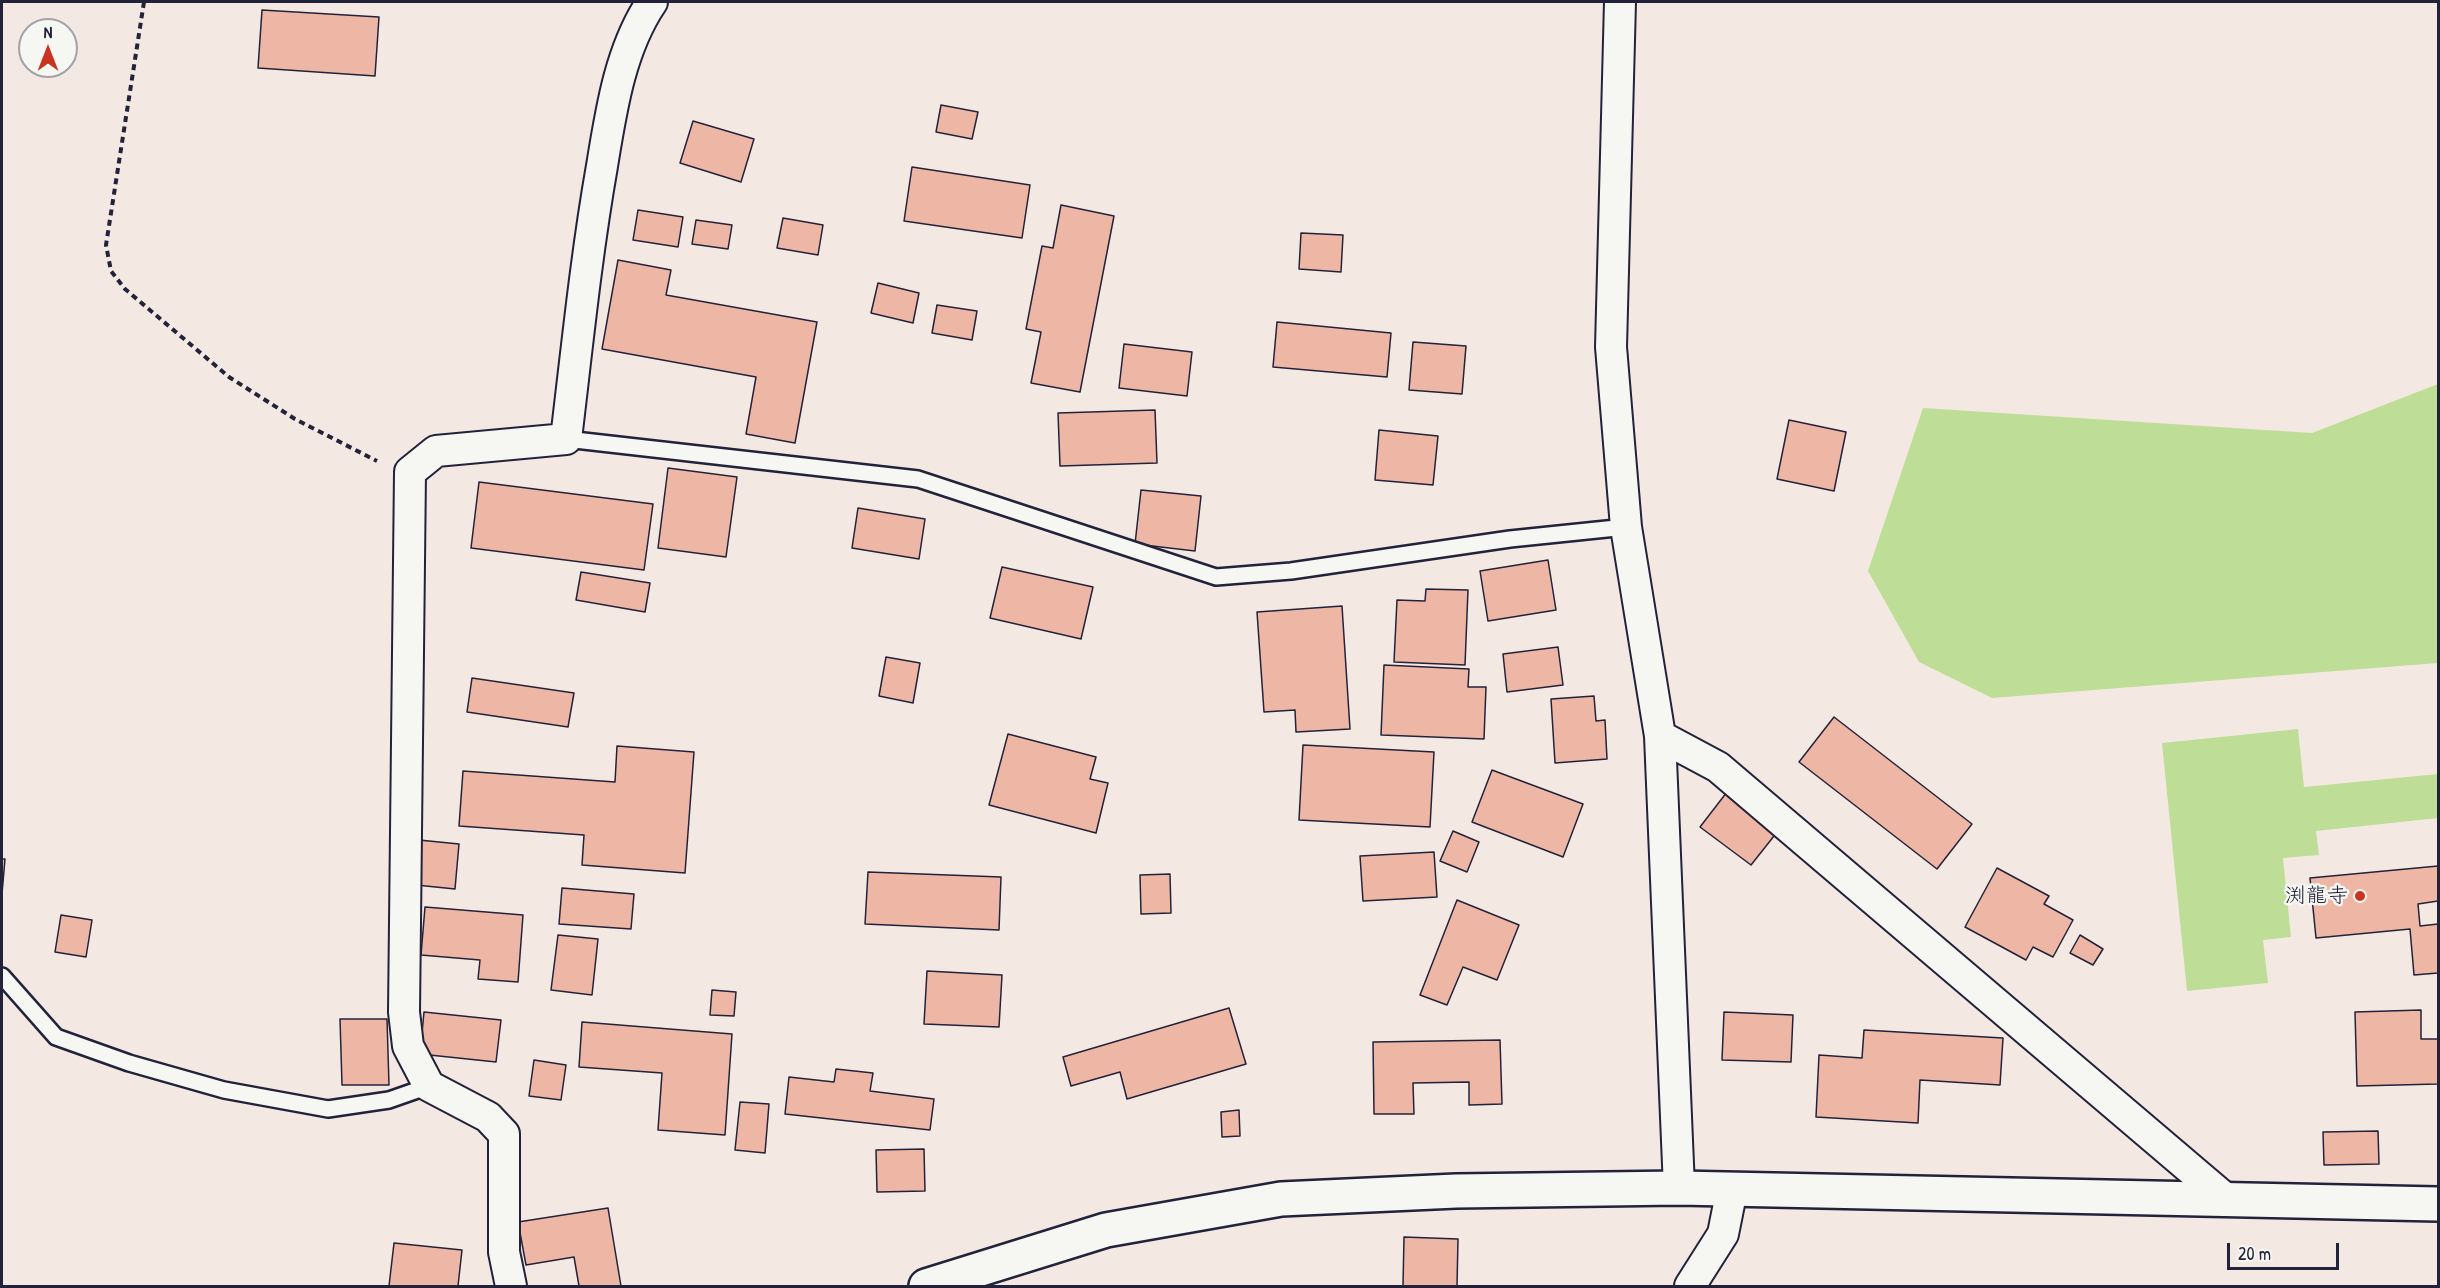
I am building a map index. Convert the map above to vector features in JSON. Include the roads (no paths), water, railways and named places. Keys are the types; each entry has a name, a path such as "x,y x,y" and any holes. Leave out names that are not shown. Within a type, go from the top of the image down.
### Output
{"street":[{"path":"511,1287 504,1252 504,1134 488,1117 429,1086 408,1046 404,1012 410,472 436,451 566,439 590,238 612,106 636,25 652,2"},
{"path":"1620,2 1611,347 1626,527 1660,736 1679,1188"},
{"path":"1660,736 1718,767 2227,1200"},
{"path":"926,1287 937,1281 1106,1230 1281,1199 1456,1191 1679,1188 2439,1204"},
{"path":"1690,1287 1723,1234 1732,1189"}],"lane":[{"path":"566,439 918,479 1216,577 1291,571 1510,539 1626,527"},
{"path":"2,976 56,1037 129,1063 224,1090 328,1109 389,1100 429,1086"}],"place":[{"name":"渕龍寺","path":"2360,896"}]}
